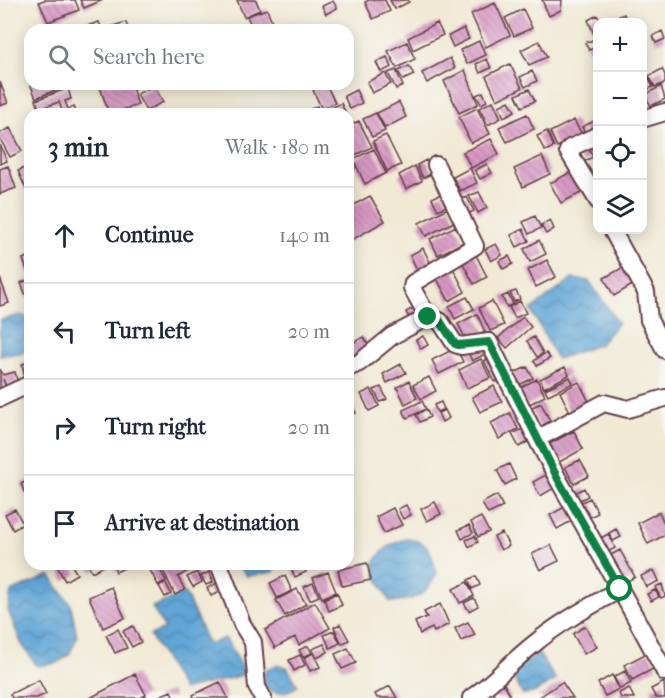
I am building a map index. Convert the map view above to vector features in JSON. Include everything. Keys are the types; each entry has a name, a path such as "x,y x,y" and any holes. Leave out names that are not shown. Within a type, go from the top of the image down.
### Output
{"street":[{"path":"647,117 665,112"},
{"path":"593,137 568,151 593,194"},
{"path":"436,165 475,246 413,283 412,288 428,317 440,321 455,344 489,342 559,481 665,672"},
{"path":"614,234 646,292 649,320 665,350"},
{"path":"354,366 392,336 428,317"},
{"path":"0,398 24,387"},
{"path":"537,439 604,403 628,409 665,398"},
{"path":"221,570 242,624 253,642 257,687 263,698"},
{"path":"471,698 487,687 536,642 620,589"}],"water":[{"path":"572,279 589,281 618,323 600,344 557,359 531,310"},
{"path":"20,315 24,316 24,352 0,356 0,320"},
{"path":"407,539 415,540 429,549 437,573 428,588 419,596 390,602 376,576 374,563 388,547"},
{"path":"242,570 274,570 274,572 247,576"},
{"path":"50,575 71,605 77,637 69,655 57,663 37,666 21,643 8,610 11,592"},
{"path":"185,593 209,645 225,638 247,674 183,690 150,635 165,629 152,607"},
{"path":"539,654 556,680 533,693 522,694 511,673 512,669"},
{"path":"278,665 287,667 298,686 285,692 268,689 264,677 266,669"}],"building":[{"path":"75,0 79,10 48,22 39,2"},
{"path":"80,0 103,0 84,8"},
{"path":"237,0 256,0 260,10 244,17"},
{"path":"385,0 390,11 373,19 365,2"},
{"path":"390,0 408,0 409,2 395,9"},
{"path":"542,0 562,0 561,10 549,16"},
{"path":"333,1 337,8 326,14 322,6"},
{"path":"495,3 510,35 486,47 471,14"},
{"path":"267,9 273,24 250,24 247,16"},
{"path":"523,9 532,28 514,36 505,18"},
{"path":"597,15 599,18 593,18 593,31 588,20"},
{"path":"437,23 443,35 413,50 408,38"},
{"path":"464,28 469,39 453,47 448,36"},
{"path":"662,31 665,39 656,43 653,36"},
{"path":"593,40 593,48 589,50 585,43"},
{"path":"479,41 486,55 467,64 460,50"},
{"path":"539,41 547,57 529,65 521,50"},
{"path":"407,42 415,59 397,68 388,51"},
{"path":"387,57 392,67 381,72 376,62"},
{"path":"450,58 455,68 427,83 422,73"},
{"path":"487,59 491,68 480,73 476,64"},
{"path":"510,64 522,88 497,100 486,76"},
{"path":"409,66 414,75 403,80 398,71"},
{"path":"662,69 665,83 655,87 649,76"},
{"path":"396,70 403,86 396,89 388,73"},
{"path":"465,70 478,104 459,113 444,81"},
{"path":"532,71 537,81 525,87 520,77"},
{"path":"385,73 391,84 372,93 367,82"},
{"path":"647,78 653,87 647,90"},
{"path":"0,82 8,103 0,106"},
{"path":"661,86 665,99 651,106 647,94"},
{"path":"529,89 535,101 522,107 516,95"},
{"path":"33,90 56,90 36,98"},
{"path":"63,90 69,90 71,99 65,101 68,108 61,108 59,102 39,108 36,100"},
{"path":"101,90 133,90 138,105 128,108 107,108"},
{"path":"146,90 156,90 163,102 152,108 144,108 137,94"},
{"path":"313,90 329,90 335,103 322,108"},
{"path":"356,90 362,103 350,108 344,96"},
{"path":"483,92 487,101 481,104 476,95"},
{"path":"493,101 501,118 488,125 479,108"},
{"path":"509,101 515,111 504,117 499,106"},
{"path":"399,102 406,117 385,128 377,113"},
{"path":"341,103 343,108 332,108"},
{"path":"477,108 490,134 471,143 459,117"},
{"path":"376,113 385,131 372,137 363,119"},
{"path":"527,114 534,129 507,142 499,127"},
{"path":"574,120 582,135 557,147 550,132"},
{"path":"359,121 372,147 355,155 354,153 354,123"},
{"path":"593,122 593,133 587,136 582,127"},
{"path":"10,128 22,151 10,157 0,139 0,133"},
{"path":"547,131 554,147 545,151 537,136"},
{"path":"386,135 401,165 387,171 373,141"},
{"path":"491,139 499,154 471,168 463,152"},
{"path":"0,145 7,161 0,164"},
{"path":"587,145 593,157 583,162 577,150"},
{"path":"374,149 386,173 365,184 354,159"},
{"path":"542,156 550,174 523,187 514,169"},
{"path":"426,160 433,173 423,178 417,165"},
{"path":"487,164 492,173 480,179 475,170"},
{"path":"8,166 16,188 0,194 0,169"},
{"path":"415,166 422,181 406,189 399,175"},
{"path":"24,168 24,184 18,171"},
{"path":"470,168 477,183 460,191 453,177"},
{"path":"577,169 587,190 561,203 550,183"},
{"path":"479,192 487,208 478,213 469,196"},
{"path":"443,193 449,205 438,210 432,198"},
{"path":"370,196 385,221 354,239 354,205"},
{"path":"467,197 474,211 463,216 456,202"},
{"path":"450,207 456,221 426,236 419,223"},
{"path":"535,216 541,228 529,234 523,222"},
{"path":"550,220 554,229 546,234 541,225"},
{"path":"456,226 464,242 438,255 430,239"},
{"path":"523,229 529,241 517,247 511,235"},
{"path":"539,240 546,254 530,262 524,249"},
{"path":"496,244 502,255 491,261 485,249"},
{"path":"423,248 432,266 418,272 410,255"},
{"path":"474,251 487,277 474,284 460,258"},
{"path":"509,256 513,264 503,269 499,261"},
{"path":"547,260 556,277 536,287 528,270"},
{"path":"629,264 639,281 614,296 604,278"},
{"path":"453,268 465,292 449,301 436,277"},
{"path":"0,278 9,303 0,306"},
{"path":"516,291 520,299 514,302 510,293"},
{"path":"508,294 513,304 507,307 502,297"},
{"path":"467,297 474,309 455,319 449,306"},
{"path":"492,301 504,325 490,331 479,308"},
{"path":"520,301 526,313 515,318 509,307"},
{"path":"415,307 419,315 410,319 406,312"},
{"path":"477,314 485,332 467,341 458,324"},
{"path":"523,317 531,327 507,348 498,338"},
{"path":"423,336 428,345 421,349 416,340"},
{"path":"364,337 371,351 354,360 354,342"},
{"path":"534,337 543,353 537,357 527,341"},
{"path":"456,348 463,362 439,374 432,360"},
{"path":"467,350 491,351 472,361"},
{"path":"546,353 550,358 537,366 534,361"},
{"path":"492,356 503,378 495,382 484,361"},
{"path":"481,359 490,378 467,388 459,370"},
{"path":"401,364 406,373 387,383 383,374"},
{"path":"527,367 533,378 517,386 512,374"},
{"path":"565,367 569,375 544,388 540,379"},
{"path":"0,369 3,375 15,372 18,383 6,386 3,379 6,387 0,388"},
{"path":"429,377 436,391 421,399 413,385"},
{"path":"570,377 573,383 548,395 545,389"},
{"path":"537,379 545,396 526,406 517,389"},
{"path":"409,381 417,398 405,404 397,387"},
{"path":"579,382 589,402 570,412 560,392"},
{"path":"494,386 502,402 480,412 472,397"},
{"path":"381,387 387,399 380,402 374,390"},
{"path":"371,389 379,406 369,411 361,394"},
{"path":"422,401 426,409 407,418 403,410"},
{"path":"441,402 444,409 437,412 434,405"},
{"path":"541,403 550,421 540,427 530,408"},
{"path":"426,409 430,417 420,422 416,415"},
{"path":"445,410 449,418 442,422 438,413"},
{"path":"510,413 518,429 499,439 491,423"},
{"path":"527,427 533,439 519,447 512,434"},
{"path":"574,431 583,449 554,465 545,446"},
{"path":"580,460 589,476 574,484 565,467"},
{"path":"509,464 516,479 505,485 497,470"},
{"path":"551,472 558,486 540,496 533,482"},
{"path":"584,488 588,496 577,502 573,494"},
{"path":"497,495 503,507 488,514 482,503"},
{"path":"590,498 598,513 586,519 578,504"},
{"path":"435,502 441,514 427,521 421,509"},
{"path":"570,504 577,518 557,529 550,515"},
{"path":"406,505 411,515 403,519 398,509"},
{"path":"393,508 402,525 384,533 376,517"},
{"path":"15,509 23,524 13,530 5,514"},
{"path":"659,512 665,525 665,535 648,544 638,523"},
{"path":"481,517 489,532 478,537 471,522"},
{"path":"469,525 473,533 462,539 458,530"},
{"path":"616,529 621,537 613,541 609,533"},
{"path":"502,533 509,546 501,550 494,537"},
{"path":"608,534 615,548 606,553 599,539"},
{"path":"475,536 478,542 469,547 466,540"},
{"path":"551,545 559,561 540,570 532,554"},
{"path":"620,550 635,577 624,583 609,556"},
{"path":"367,563 371,580 342,586 338,570 354,570 354,566"},
{"path":"59,570 75,570 77,574 65,581"},
{"path":"150,570 160,570 166,581 158,585"},
{"path":"163,570 188,570 178,577 185,590 175,595"},
{"path":"292,570 305,570 306,572 295,577"},
{"path":"654,570 659,581 646,587 641,576"},
{"path":"197,572 202,582 193,587 187,577"},
{"path":"209,572 213,582 206,585 201,576"},
{"path":"328,572 336,592 322,598 313,578"},
{"path":"285,576 292,591 277,598 270,583"},
{"path":"476,576 480,585 472,589 468,580"},
{"path":"219,582 224,590 211,596 207,588"},
{"path":"467,582 474,596 460,603 453,589"},
{"path":"166,583 171,594 165,597 159,586"},
{"path":"313,583 319,596 310,600 304,587"},
{"path":"662,584 665,596 661,598 655,587"},
{"path":"111,587 125,618 103,628 89,597"},
{"path":"297,589 306,604 285,616 276,600"},
{"path":"655,590 659,597 651,601 647,594"},
{"path":"337,593 342,605 329,611 324,599"},
{"path":"474,598 478,606 469,611 464,603"},
{"path":"315,602 330,628 299,645 295,637 275,648 265,630"},
{"path":"440,604 449,624 434,632 432,628 420,634 415,622 427,617 424,612"},
{"path":"468,622 475,635 461,641 455,628"},
{"path":"340,624 349,640 342,644 334,627"},
{"path":"133,626 141,642 132,647 123,631"},
{"path":"585,626 597,647 584,654 573,634"},
{"path":"118,629 127,648 115,653 106,635"},
{"path":"334,631 340,643 330,648 324,635"},
{"path":"324,644 328,652 317,658 312,649"},
{"path":"308,646 312,653 303,657 299,650"},
{"path":"348,648 356,663 342,669 335,654"},
{"path":"649,652 657,667 632,680 624,665"},
{"path":"313,653 320,667 310,671 304,658"},
{"path":"300,655 305,665 294,671 289,660"},
{"path":"625,671 631,683 620,689 614,677"},
{"path":"135,674 146,695 140,698 90,698"},
{"path":"612,675 619,689 605,696 598,683"},
{"path":"39,680 46,694 37,698 12,698 10,694"},
{"path":"220,682 228,698 194,698 193,695"},
{"path":"562,682 573,698 538,698"},
{"path":"664,682 665,698 656,698 651,689"},
{"path":"504,684 511,698 496,698 492,690"},
{"path":"390,686 397,698 377,698 375,694"},
{"path":"629,688 634,698 621,698 619,693"},
{"path":"171,691 174,698 155,698"}],"route":[{"path":"428,317 444,325 455,344 461,346 487,340 489,342 559,481 620,589"}]}
